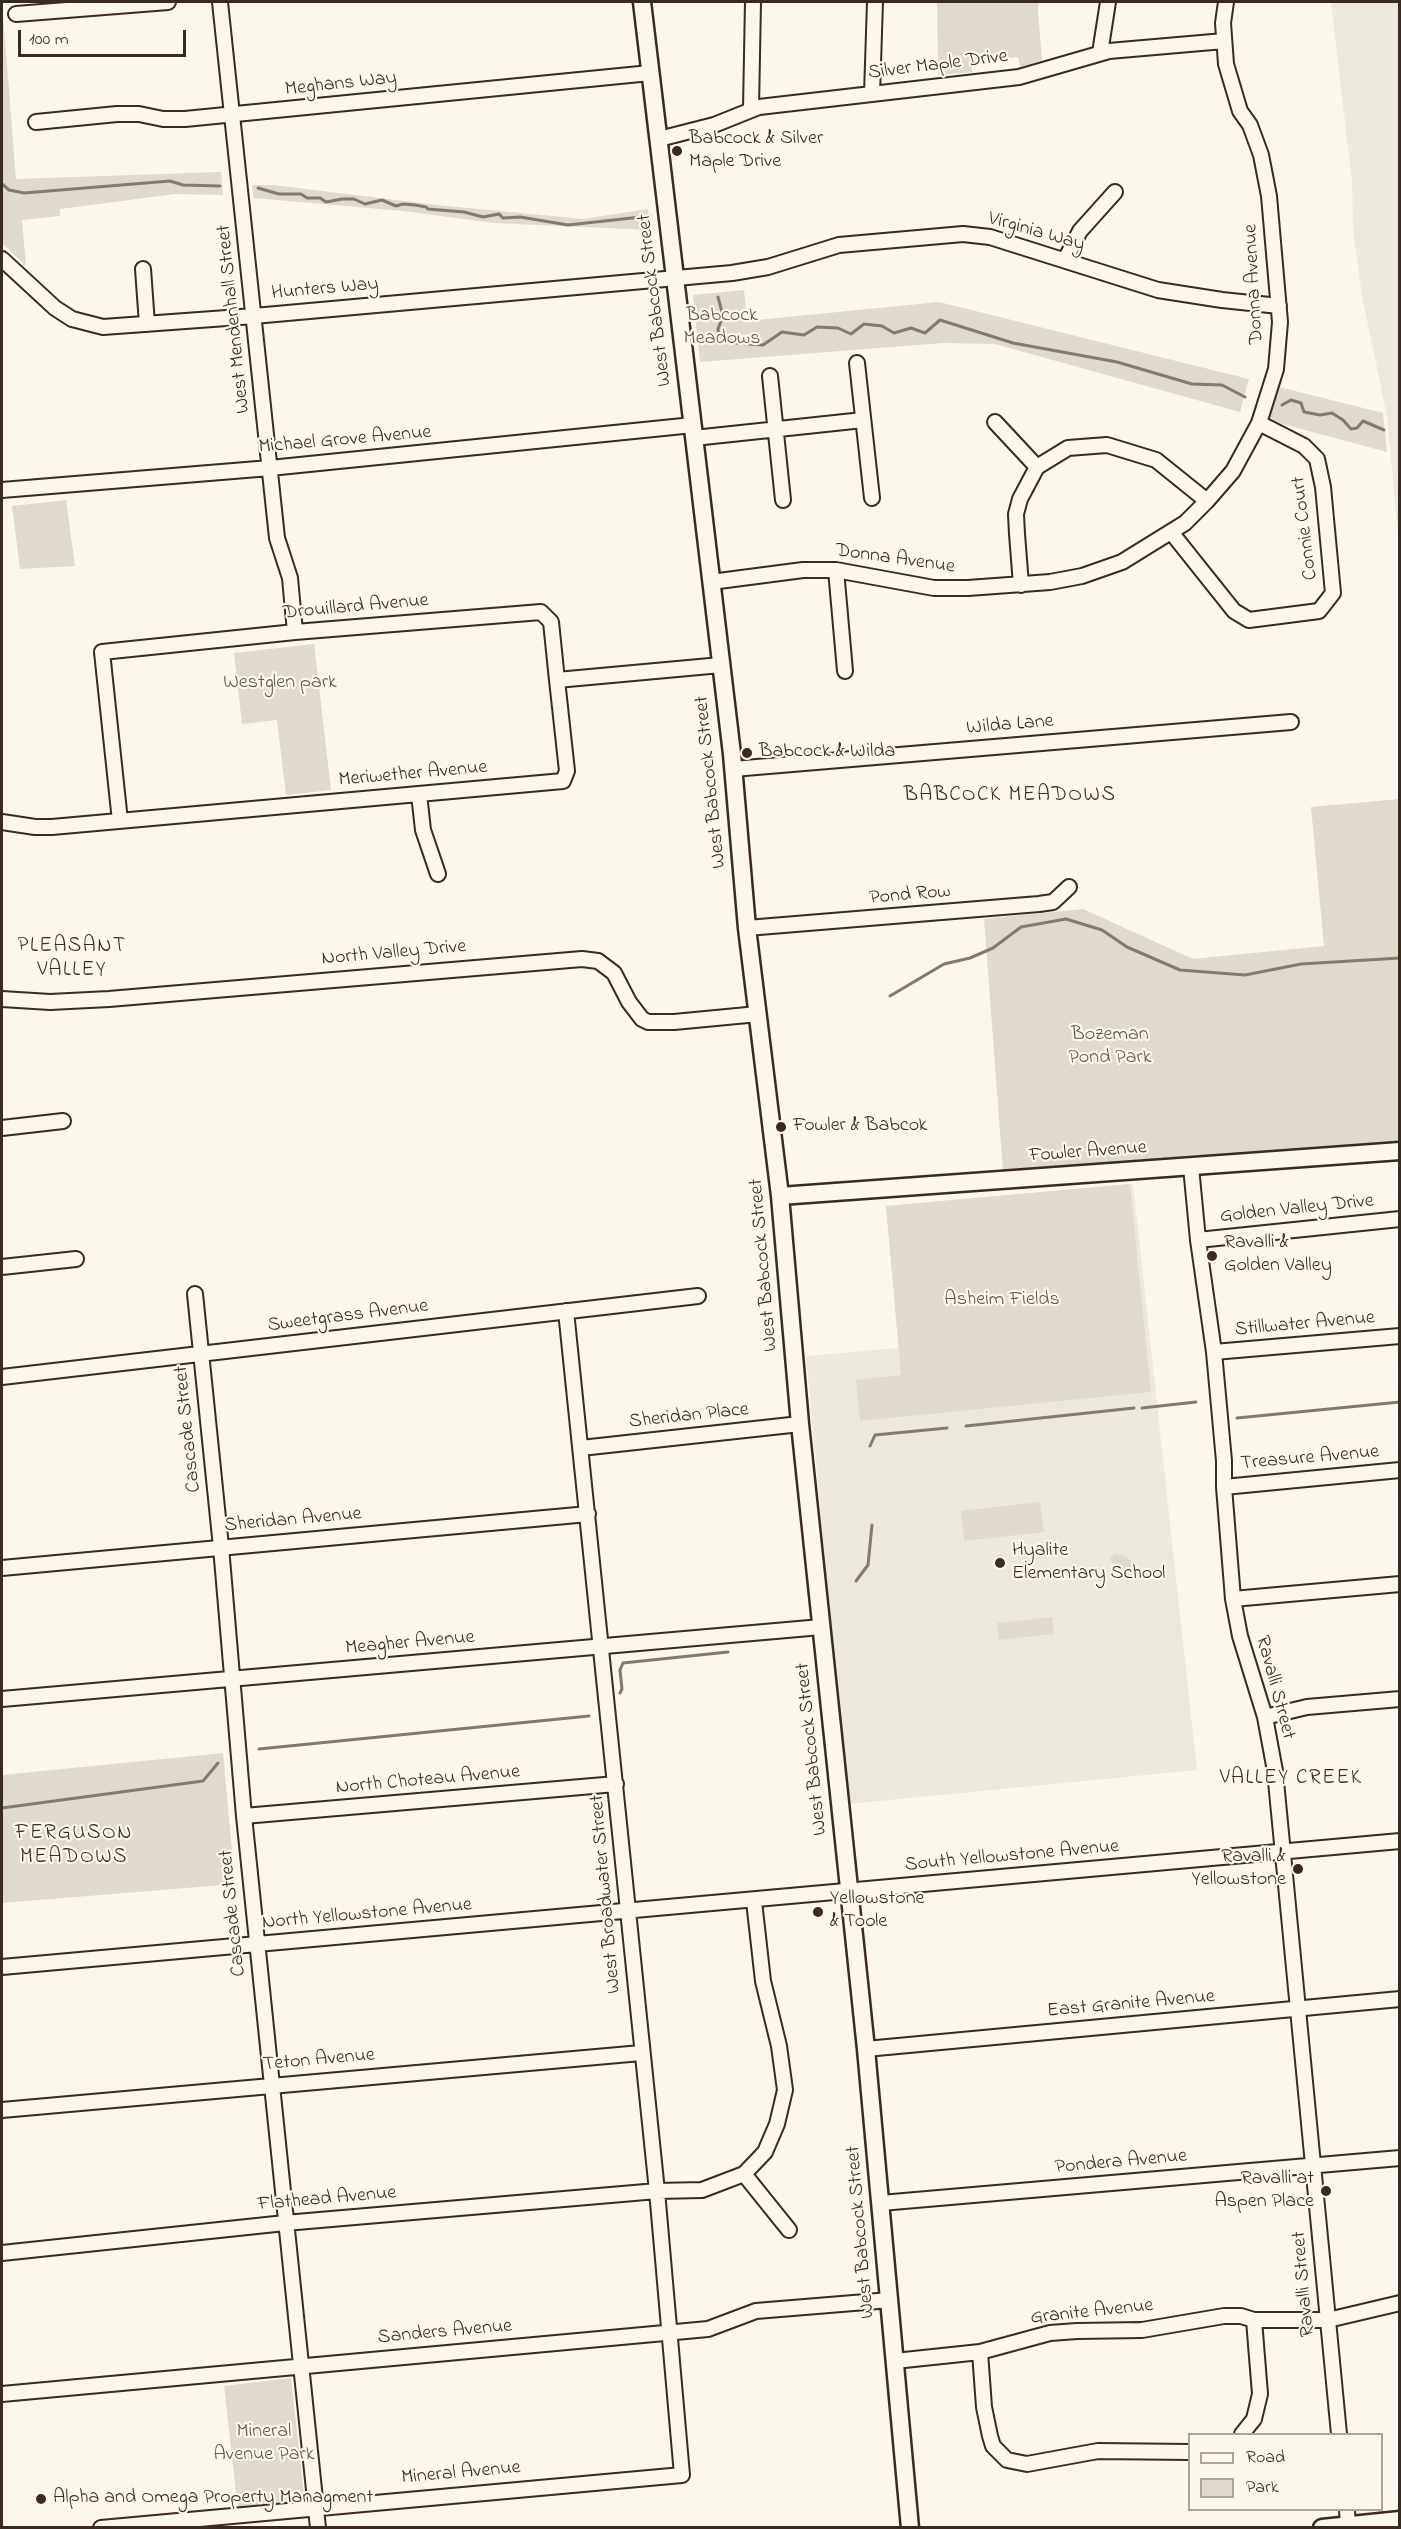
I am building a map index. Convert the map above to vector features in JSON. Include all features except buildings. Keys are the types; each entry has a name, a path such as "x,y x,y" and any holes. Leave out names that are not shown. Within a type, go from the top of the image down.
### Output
{"street":[{"path":"16,14 168,2"},
{"name":"West Mendenhall Street","path":"220,2 277,538 290,578 296,632"},
{"name":"West Babcock Street","path":"642,2 721,665 747,928 780,1196 800,1424 866,2049 910,2528"},
{"path":"751,108 753,2"},
{"path":"872,94 875,2"},
{"path":"1100,52 1108,2"},
{"name":"Donna Avenue","path":"711,582 803,570 836,570 934,588 1050,582 1082,576 1122,562 1185,523 1207,501 1233,471 1259,423 1276,369 1279,343 1279,306 1269,196 1264,168 1250,125 1240,111 1234,95 1224,41 1223,23 1226,2"},
{"name":"Silver Maple Drive","path":"658,139 714,125 751,108 1018,77 1100,52 1224,41"},
{"name":"Meghans Way","path":"36,122 117,114 139,114 163,119 232,115 650,73"},
{"path":"1065,260 1080,231 1115,192"},
{"name":"Virginia Way","path":"674,279 768,267 839,246 963,234 990,237 1158,290 1279,306"},
{"name":"Hunters Way","path":"2,260 55,308 87,325 103,327 674,279"},
{"path":"143,269 147,324"},
{"path":"857,363 872,498"},
{"path":"770,375 783,500"},
{"name":"Michael Grove Avenue","path":"2,490 693,431 776,429 863,420"},
{"path":"995,422 1037,467"},
{"name":"Connie Court","path":"1171,532 1234,611 1249,620 1319,611 1333,593 1323,487 1317,459 1304,446 1259,423"},
{"path":"1021,585 1016,514 1020,498 1037,467 1068,448 1107,445 1156,460 1207,501"},
{"path":"836,570 845,671"},
{"name":"Drouillard Avenue","path":"120,821 102,652 296,632 541,612 551,622 557,680"},
{"path":"557,680 721,665"},
{"name":"Meriwether Avenue","path":"2,822 52,827 563,781 567,771 557,680"},
{"name":"Wilda Lane","path":"733,769 1292,722"},
{"path":"419,794 423,830 438,874"},
{"name":"Pond Row","path":"747,928 1039,904 1053,902 1070,887"},
{"name":"North Valley Drive","path":"2,999 50,1002 109,999 582,959 598,961 614,972 633,1008 642,1019 648,1022 674,1022 758,1014"},
{"path":"2,1128 63,1121"},
{"name":"Fowler Avenue","path":"780,1196 1400,1151"},
{"name":"Ravalli Street","path":"1191,1167 1198,1240 1214,1352 1233,1599 1240,1636 1265,1718 1275,1771 1339,2433"},
{"name":"Golden Valley Drive","path":"1198,1240 1400,1219"},
{"path":"2,1268 76,1259"},
{"name":"Cascade Street","path":"195,1294 220,1547 230,1680 318,2528"},
{"name":"Sweetgrass Avenue","path":"2,1377 698,1296"},
{"name":"West Broadwater Street","path":"566,1311 657,2191 682,2475"},
{"name":"Stillwater Avenue","path":"1214,1352 1400,1336"},
{"name":"Sheridan Place","path":"581,1448 800,1424"},
{"name":"Treasure Avenue","path":"1224,1486 1400,1470"},
{"name":"Sheridan Avenue","path":"2,1568 588,1514"},
{"path":"1233,1599 1400,1584"},
{"name":"Meagher Avenue","path":"2,1699 821,1627"},
{"path":"1265,1718 1306,1707 1400,1699"},
{"name":"North Choteau Avenue","path":"244,1816 616,1784"},
{"name":"South Yellowstone Avenue","path":"629,1912 1400,1841"},
{"path":"754,1901 763,1981 779,2046 785,2090 777,2124 765,2152 744,2174 789,2230"},
{"name":"North Yellowstone Avenue","path":"2,1967 629,1912"},
{"name":"East Granite Avenue","path":"866,2049 1400,1999"},
{"name":"Teton Avenue","path":"2,2110 641,2053"},
{"name":"Pondera Avenue","path":"881,2203 1400,2158"},
{"name":"Flathead Avenue","path":"2,2253 285,2223 657,2191 702,2190 744,2174"},
{"name":"Sanders Avenue","path":"2,2394 708,2329 756,2311 890,2300"},
{"name":"Granite Avenue","path":"895,2361 980,2352 1050,2333 1142,2331 1218,2316 1241,2316 1254,2320 1328,2320 1399,2304"},
{"path":"1243,2433 1254,2419 1259,2403 1260,2379 1254,2320"},
{"path":"980,2352 984,2407 990,2436 993,2446 1007,2460 1027,2464 1098,2451 1188,2452"},
{"name":"Mineral Avenue","path":"101,2528 682,2475"},
{"path":"1322,2528 1348,2521 1400,2520"}],"shaded area":[{"path":"1331,2 1399,2 1399,545 1387,416 1362,296 1353,229 1352,182"},
{"name":"Hyalite Elementary School","path":"1133,1184 1197,1770 848,1804 806,1356 899,1348 886,1206"}],"green space":[{"path":"2,2 16,179 221,172 223,195 175,194 60,209 60,216 22,220 26,266 2,243"},
{"path":"937,2 1039,2 1042,60 1020,67 1018,57 972,62 972,72 938,75"},
{"path":"252,185 273,185 437,205 583,219 648,209 650,230 494,223 403,211 254,198"},
{"name":"Babcock Meadows","path":"744,290 747,321 939,302 1249,379 1240,412 995,344 943,343 700,362 693,295"},
{"path":"1279,387 1383,413 1387,452 1268,420"},
{"path":"66,500 75,566 20,569 12,506"},
{"name":"Westglen park","path":"314,644 331,790 286,795 277,720 242,724 234,653"},
{"name":"Bozeman Pond Park","path":"1399,799 1399,1141 1003,1171 984,919 1083,909 1193,959 1324,946 1311,807"},
{"name":"Asheim Fields","path":"1130,1184 1151,1392 860,1421 856,1380 901,1375 886,1206"},
{"path":"1040,1502 1044,1532 964,1541 961,1511"},
{"path":"1115,1554 1130,1560 1135,1573 1132,1580 1112,1575 1113,1564 1110,1558"},
{"path":"1052,1617 1054,1634 999,1640 997,1623"},
{"path":"223,1753 235,1884 2,1903 2,1775"},
{"name":"Mineral Avenue Park","path":"291,2378 305,2503 238,2510 224,2386"}],"waterway":[{"path":"2,184 9,190 24,193 170,181 183,185 220,186"},
{"path":"258,188 279,194 301,194 307,198 320,198 326,202 354,199 365,204 382,200 396,206 415,205 483,217 499,214 503,218 520,217 568,225 650,216"},
{"path":"718,297 723,316 718,329 719,335 736,343 763,345 782,332 804,335 817,327 838,328 851,334 864,324 882,326 894,333 911,328 925,333 940,320 1013,343 1117,362 1192,384 1222,385 1245,397"},
{"path":"1282,405 1291,400 1301,403 1304,412 1320,415 1332,413 1351,429 1357,428 1363,421 1384,430"},
{"path":"890,996 944,964 970,958 993,948 1021,927 1066,919 1102,930 1127,947 1180,970 1245,975 1301,964 1400,958"},
{"path":"1142,1408 1196,1402"},
{"path":"1237,1418 1400,1402"},
{"path":"966,1426 1134,1408"},
{"path":"870,1446 875,1435 947,1428"},
{"path":"856,1581 868,1565 872,1525"},
{"path":"620,1693 622,1689 620,1670 623,1663 728,1652"},
{"path":"259,1749 589,1716"},
{"path":"2,1808 203,1781 218,1763"}],"place":[{"name":"Babcock & Silver Maple Drive","path":"677,151"},
{"name":"Babcock & Wilda","path":"747,753"},
{"name":"Fowler & Babcok","path":"781,1127"},
{"name":"Ravalli & Golden Valley","path":"1212,1256"},
{"name":"Hyalite Elementary School","path":"1000,1563"},
{"name":"Ravalli & Yellowstone","path":"1298,1869"},
{"name":"Yellowstone & Toole","path":"818,1912"},
{"name":"Ravalli at Aspen Place","path":"1326,2191"},
{"name":"Alpha and Omega Property Managment","path":"41,2499"}],"district":[{"name":"BABCOCK MEADOWS","path":"1010,797"},
{"name":"PLEASANT VALLEY","path":"72,960"},
{"name":"VALLEY CREEK","path":"1291,1780"},
{"name":"FERGUSON MEADOWS","path":"74,1847"}]}
